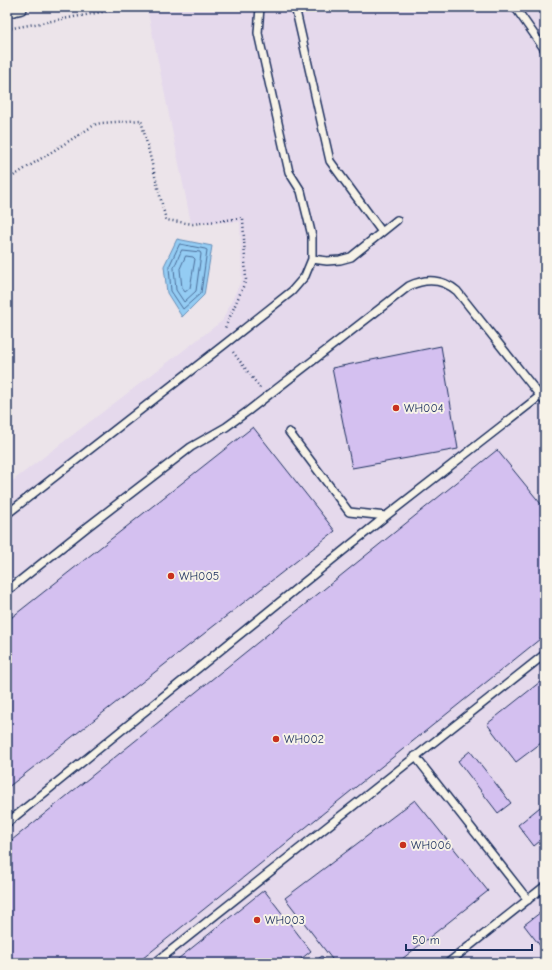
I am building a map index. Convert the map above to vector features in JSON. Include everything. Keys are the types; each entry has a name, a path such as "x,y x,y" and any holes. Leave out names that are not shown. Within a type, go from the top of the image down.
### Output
{"street":[{"path":"7,10 20,7"}],"lane":[{"path":"7,514 108,437 292,291 305,276 312,260 312,236 301,191 289,172 258,33 260,7"},
{"path":"297,7 296,11 330,161 382,232"},
{"path":"515,7 545,50"},
{"path":"312,260 327,261 351,257 397,220"},
{"path":"7,592 86,528 191,447 226,427 409,286 424,281 446,284 457,291 543,399 386,516 7,823"},
{"path":"289,432 349,512 386,516"},
{"path":"154,963 545,654"},
{"path":"416,756 528,900"},
{"path":"448,963 545,886"}],"path":[{"path":"7,29 130,7"},
{"path":"7,180 96,124 102,122 141,120 166,220 193,224 243,218 246,280 221,336 225,344 239,358 266,396"}],"shaded area":[{"path":"147,7 545,7 545,963 7,963 7,485 222,321 242,279 240,222 191,223"}],"water":[{"path":"177,239 212,246 204,295 182,317 167,293 164,266"}],"building":[{"name":"WH004","path":"441,346 458,449 352,468 332,368"},
{"name":"WH005","path":"253,427 335,531 7,788 7,621"},
{"name":"WH002","path":"497,450 545,509 545,635 137,963 7,963 7,844"},
{"path":"545,678 545,740 516,762 487,724"},
{"path":"470,751 511,803 498,813 458,761"},
{"name":"WH006","path":"415,800 488,891 397,963 335,963 285,898"},
{"path":"545,803 545,837 534,846 518,825"},
{"name":"WH003","path":"264,890 311,951 296,963 173,963"},
{"path":"545,909 545,944 541,947 524,925"},
{"path":"322,956 327,963 313,963"}],"place":[{"name":"WH004","path":"396,408"},
{"name":"WH005","path":"171,576"},
{"name":"WH002","path":"276,739"},
{"name":"WH006","path":"403,845"},
{"name":"WH003","path":"257,920"}]}
